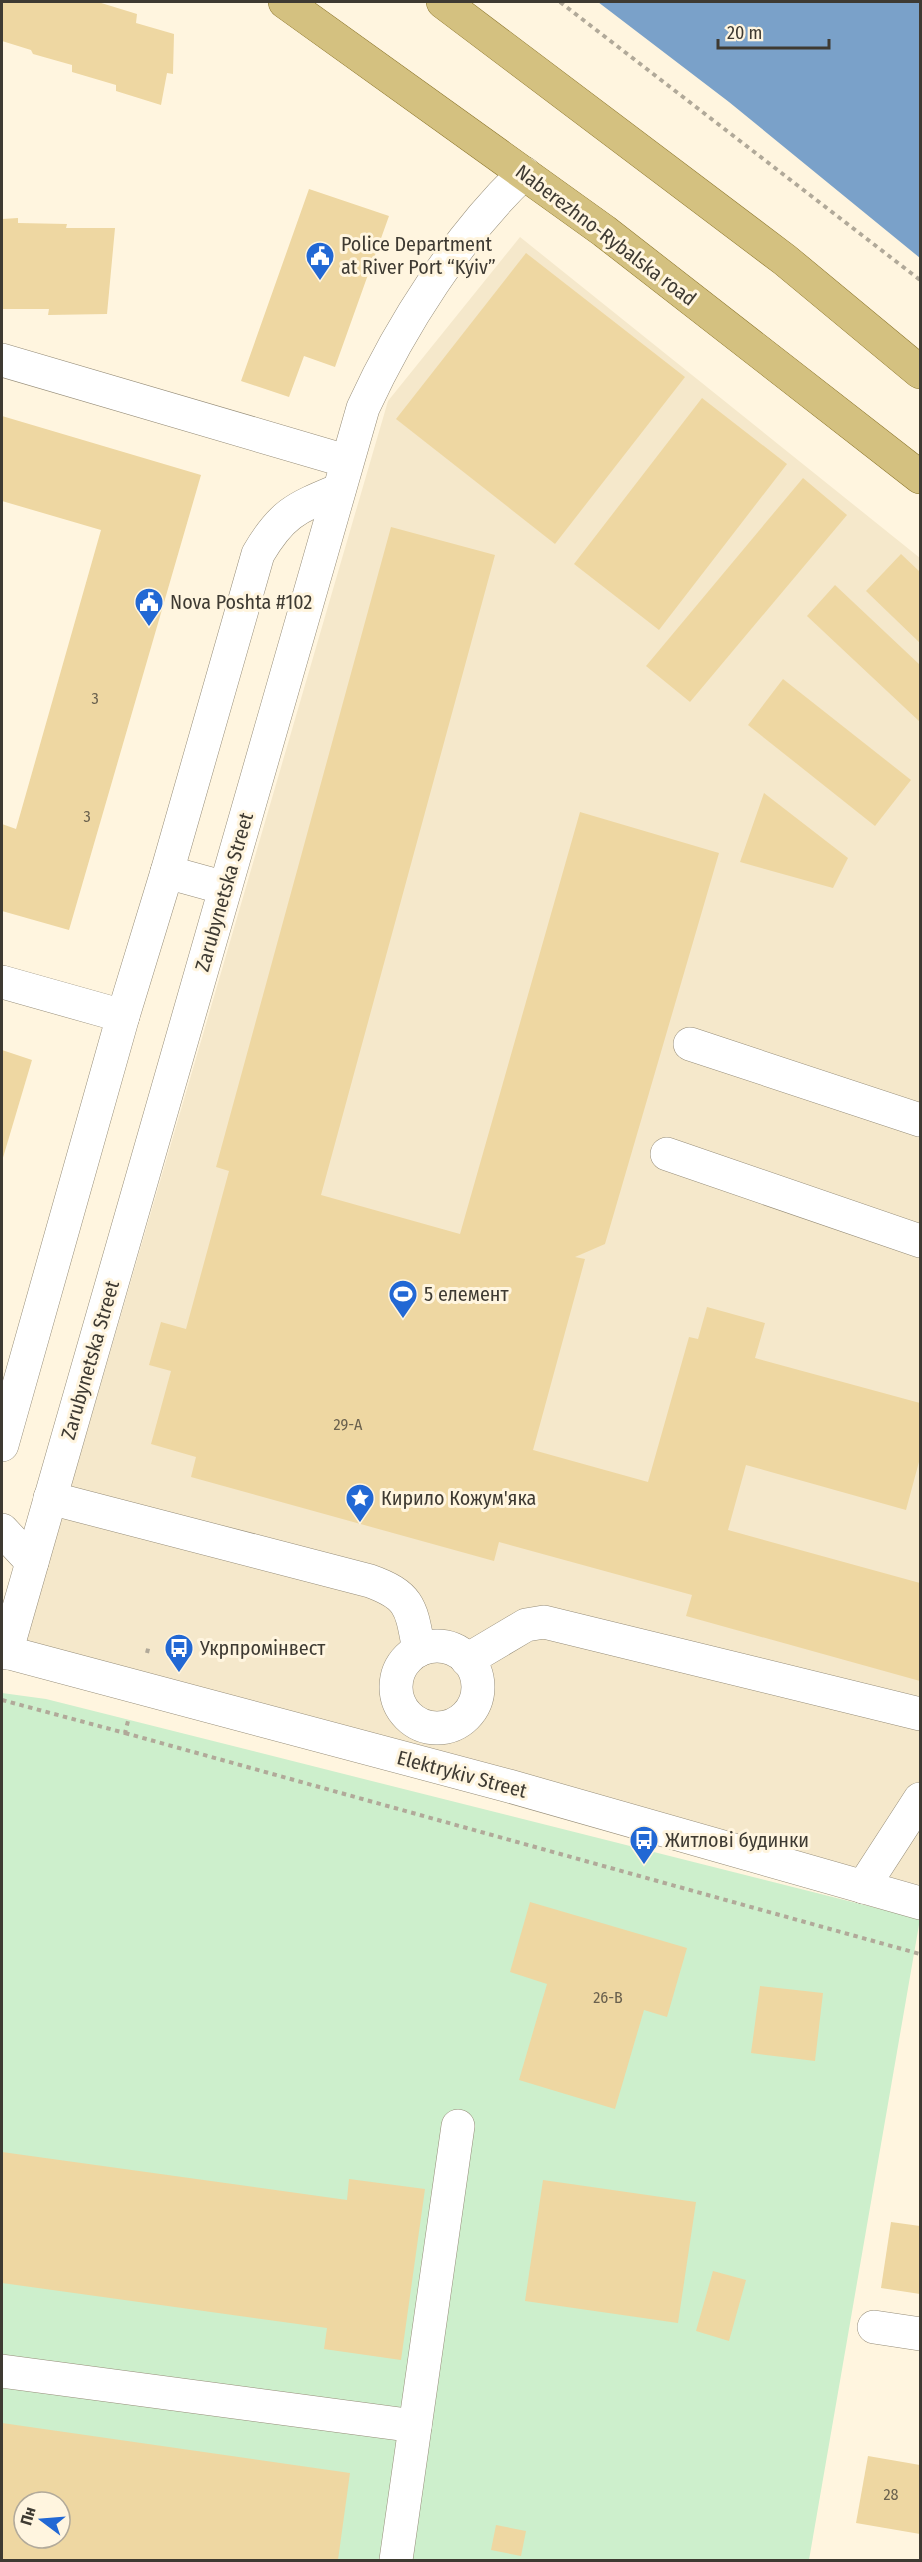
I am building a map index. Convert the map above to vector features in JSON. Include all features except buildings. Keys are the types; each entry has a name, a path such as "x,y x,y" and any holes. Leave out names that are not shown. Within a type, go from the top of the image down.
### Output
{"main road":[{"name":"Naberezhno-Rybalska road","path":"285,2 623,246 921,477"},
{"path":"443,2 775,252 921,372"}],"street":[{"name":"Zarubynetska Street","path":"4,1652 32,1562 363,408 377,376 443,268 496,199 524,173"},
{"path":"2,360 342,475"},
{"path":"2,1445 123,1016 167,872 258,554 275,526 342,475"},
{"path":"167,872 225,888"},
{"path":"2,982 123,1016"},
{"path":"690,1044 921,1120"},
{"path":"667,1154 921,1240"},
{"path":"50,1498 370,1581 392,1589 405,1602 412,1616 419,1650"},
{"path":"2,1530 32,1562"},
{"path":"467,1660 526,1625 544,1622 921,1714"},
{"path":"436,1646 453,1649 467,1660 476,1674 477,1683 472,1708 461,1720 445,1727 429,1728 412,1721 401,1708 396,1692 397,1675 406,1660 419,1650 436,1646"},
{"name":"Elektrykiv Street","path":"4,1652 418,1762 921,1903"},
{"path":"418,1762 429,1728"},
{"path":"863,1887 921,1799"},
{"path":"396,2560 458,2126"},
{"path":"874,2327 921,2334"},
{"path":"2,2371 415,2426"}],"path":[{"path":"560,2 921,279"},
{"path":"125,1733 921,1953"}],"shaded area":[{"path":"520,237 920,558 920,1885 24,1647 388,401"}],"green space":[{"path":"2,1693 46,1699 920,1919 809,2560 2,2560"}],"water":[{"path":"598,2 920,2 920,258 729,102"}],"place":[{"name":"Police Department at River Port “Kyiv”","path":"320,282"},
{"name":"Nova Poshta #102","path":"149,628"},
{"name":"5 елемент","path":"403,1320"},
{"name":"Кирило Кожум'яка","path":"360,1524"},
{"name":"Укрпромінвест","path":"179,1674"},
{"name":"Житлові будинки","path":"644,1866"}]}
